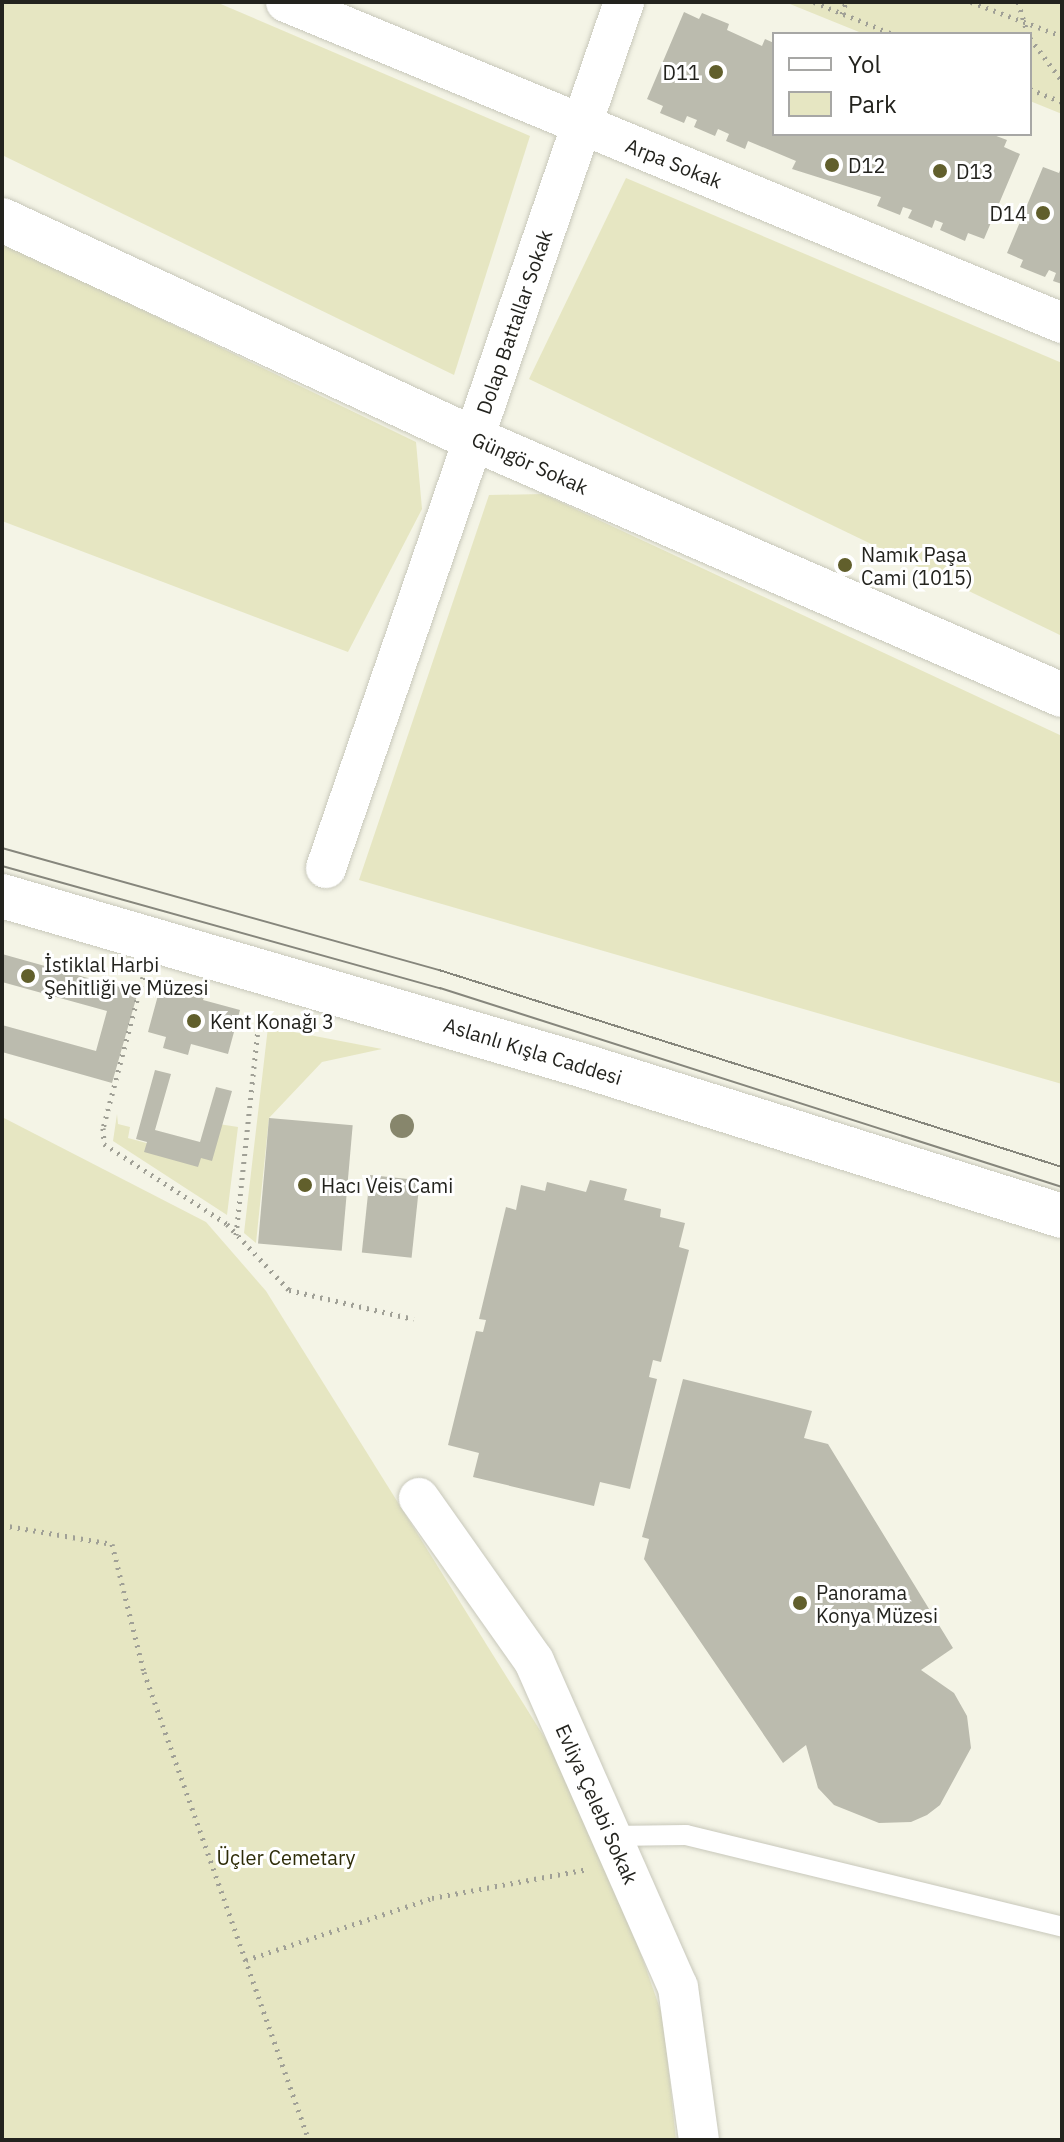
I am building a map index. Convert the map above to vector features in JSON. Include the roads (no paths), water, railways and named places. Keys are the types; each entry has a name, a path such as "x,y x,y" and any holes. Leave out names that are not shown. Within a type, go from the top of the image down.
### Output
{"main road":[{"name":"Güngör Sokak","path":"2,220 474,439 1062,695"},
{"name":"Aslanlı Kışla Caddesi","path":"2,896 565,1060 1062,1216"}],"street":[{"name":"Arpa Sokak","path":"286,2 1062,323"},
{"name":"Dolap Battallar Sokak","path":"326,868 624,2"},
{"name":"Evliya Çelebi Sokak","path":"419,1498 534,1661 678,1987 699,2140"}],"lane":[{"path":"617,1849 686,1835 1062,1927"}],"tram line":[{"path":"2,848 439,970 1062,1167"},
{"path":"2,866 440,988 1062,1187"}],"place":[{"name":"D11","path":"716,72"},
{"name":"D12","path":"832,165"},
{"name":"D13","path":"940,171"},
{"name":"D14","path":"1043,213"},
{"name":"Namık Paşa Cami (1015)","path":"845,565"},
{"name":"İstiklal Harbi Şehitliği ve Müzesi","path":"28,976"},
{"name":"Kent Konağı 3","path":"194,1021"},
{"name":"Hacı Veis Cami","path":"305,1185"},
{"name":"Panorama Konya Müzesi","path":"800,1603"}],"park label":[{"name":"Üçler Cemetary","path":"286,1857"}]}
